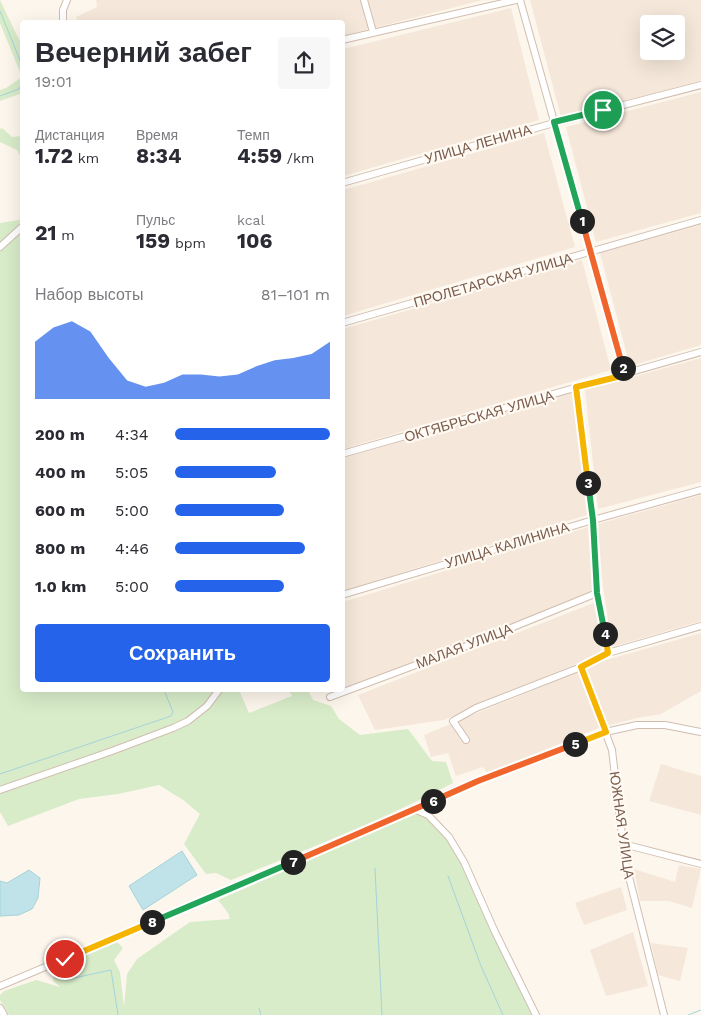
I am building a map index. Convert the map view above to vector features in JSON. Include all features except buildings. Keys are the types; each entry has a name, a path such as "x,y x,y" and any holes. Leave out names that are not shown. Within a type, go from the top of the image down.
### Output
{"street":[{"path":"63,20 62,10 67,0"},
{"path":"364,0 373,32"},
{"path":"345,39 516,0"},
{"path":"520,0 625,375"},
{"name":"УЛИЦА ЛЕНИНА","path":"345,182 554,122 701,85"},
{"name":"ПРОЛЕТАРСКАЯ УЛИЦА","path":"345,322 701,220"},
{"path":"2,242 20,228"},
{"name":"ОКТЯБРЬСКАЯ УЛИЦА","path":"345,453 701,352"},
{"path":"576,387 593,520 597,593 608,653"},
{"name":"УЛИЦА КАЛИНИНА","path":"345,594 593,520 701,490"},
{"name":"МАЛАЯ УЛИЦА","path":"345,691 464,647 597,593"},
{"path":"466,740 453,721 476,708 581,667 608,653 701,626"},
{"name":"ЮЖНАЯ УЛИЦА","path":"581,667 612,750 625,862 664,1015"},
{"path":"0,790 188,722 207,706 218,692"},
{"name":"МАЛАЯ УЛИЦА","path":"330,697 343,692"},
{"path":"0,986 478,781 606,732 638,725 673,726 701,732"},
{"path":"414,809 428,816 449,837 464,862 495,932 536,1015"},
{"path":"623,844 701,864"},
{"path":"0,1008 4,1015"}],"shaded area":[{"path":"96,0 361,0 369,29 345,35 345,20 77,20 76,17 97,7"},
{"path":"367,0 483,0 374,28"},
{"path":"530,0 701,0 701,81 561,117"},
{"path":"511,8 539,120 345,175 345,49"},
{"path":"701,92 701,213 596,242 566,127"},
{"path":"544,133 575,247 345,315 345,189"},
{"path":"701,225 701,345 630,366 600,253"},
{"path":"582,260 611,370 345,448 345,328"},
{"path":"701,358 701,482 598,509 585,390"},
{"path":"573,391 587,515 345,590 345,457"},
{"path":"701,495 701,621 612,647 602,579 598,524"},
{"path":"588,527 593,594 345,689 345,601"},
{"path":"596,602 601,653 444,720 375,730 358,695"},
{"path":"701,633 701,691 661,714 599,728 487,773 483,767 456,776 448,753 431,757 424,735 606,660"},
{"path":"661,764 701,776 701,815 649,801"},
{"path":"679,865 701,869 692,908 669,901 640,901 634,869 675,882"},
{"path":"621,887 627,910 584,925 575,903"},
{"path":"633,932 648,986 606,996 590,950"},
{"path":"651,943 688,948 680,981 658,975"}],"green space":[{"path":"0,0 20,42 20,72 0,23"},
{"path":"20,78 20,94 0,101 0,90"},
{"path":"2,128 12,137 20,136 20,156 17,150 0,142 0,129"},
{"path":"20,219 20,692 240,692 249,713 292,696 290,692 309,692 313,700 331,706 339,719 360,735 408,729 432,761 446,762 453,783 371,822 231,880 216,873 206,874 184,844 200,814 183,800 159,785 118,794 79,799 8,826 0,812 0,223"},
{"path":"418,813 433,822 453,847 532,1015 9,1015 0,1000 0,995 4,991 36,980 60,987 53,981 54,969 117,942 123,948 114,960 120,972 124,1007 127,974 137,959 190,922 230,919 228,913 218,900"}],"water":[{"path":"182,851 197,875 143,910 129,886"},
{"path":"29,870 40,878 38,898 32,909 19,915 0,916 0,881 7,883"}],"waterway":[{"path":"0,11 20,60"},
{"path":"0,96 20,87"},
{"path":"0,774 171,716 173,712 165,692"},
{"path":"375,868 382,1015"},
{"path":"448,876 481,966 503,1015"},
{"path":"65,980 111,970 118,1015"},
{"path":"259,1008 261,1015"},
{"path":"688,1015 701,1010"}],"route":[{"path":"65,959 456,790 606,732 581,667 608,653 597,593 593,520 576,387 625,375 554,122 603,110"}]}
